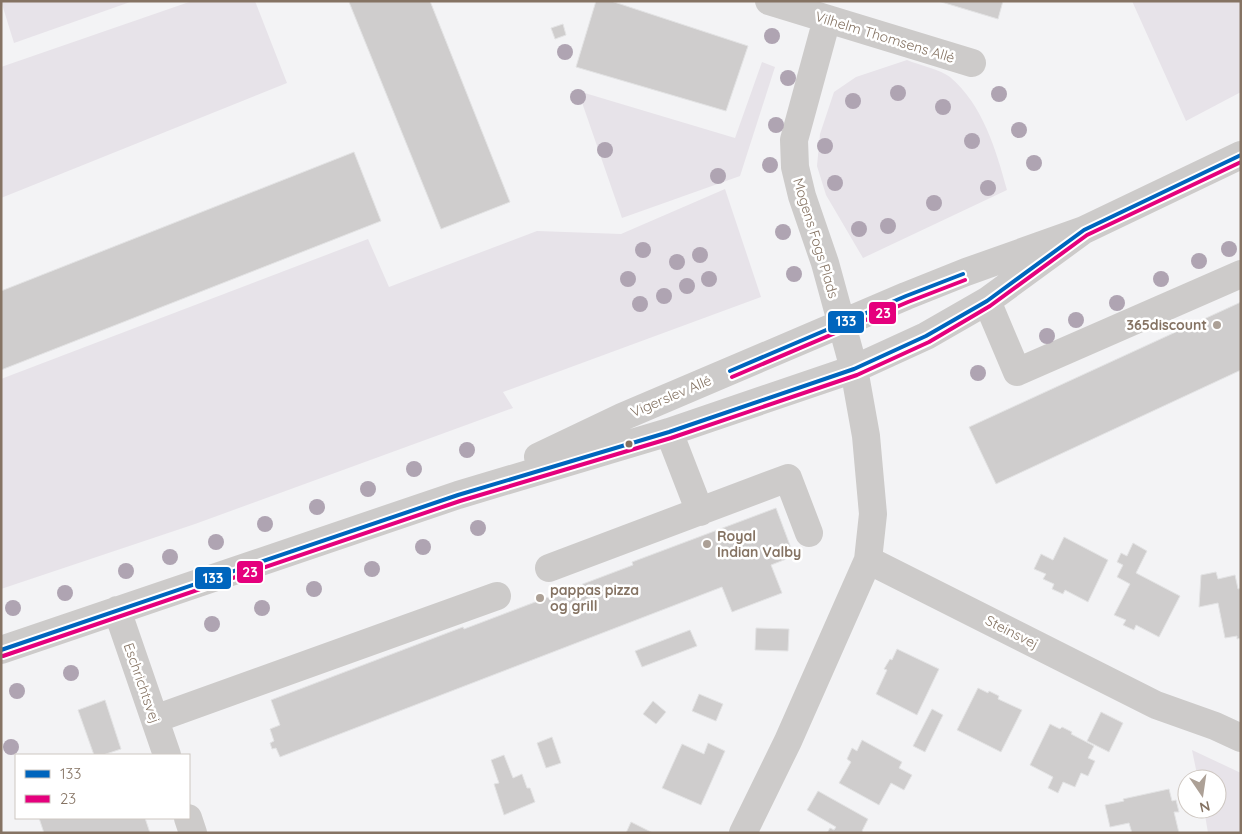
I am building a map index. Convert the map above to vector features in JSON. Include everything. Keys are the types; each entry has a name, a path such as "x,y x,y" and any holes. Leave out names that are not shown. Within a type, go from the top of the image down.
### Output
{"street":[{"name":"Vilhelm Thomsens Allé","path":"769,1 972,63"},
{"name":"Mogens Fogs Plads","path":"743,833 788,741 868,560 873,514 866,436 854,369 827,269 802,196 795,167 794,140 827,19"},
{"name":"Vigerslev Allé","path":"458,496 622,417 906,296 966,272 1084,230 1238,162"},
{"name":"Vigerslev Allé","path":"1,650 458,496 669,432 854,369 926,336 987,301 1084,230"},
{"path":"987,301 1017,372 1241,274"},
{"path":"669,432 700,512"},
{"path":"549,568 788,478 809,533"},
{"name":"Steinsvej","path":"868,560 1156,705 1215,726 1241,738"},
{"path":"155,719 497,596"},
{"name":"Eschrichtsvej","path":"117,610 167,754"},
{"path":"188,819 193,833"}],"shaded area":[{"path":"1,1 133,1 14,43"},
{"path":"192,1 255,1 287,83 1,198 1,67"},
{"path":"1132,1 1241,1 1241,92 1186,121"},
{"path":"907,60 946,74 971,101 987,129 1007,190 863,258 826,195 817,166 820,134 834,92 856,77"},
{"path":"762,62 775,67 740,176 622,218 578,91 735,138"},
{"path":"725,189 761,297 503,392 513,408 195,524 1,589 1,379 368,239 389,287 537,231 621,234"},
{"path":"1192,750 1241,773 1241,833 1208,833 1206,819 1227,819 1227,769 1196,769"}],"building":[{"path":"430,1 510,202 441,229 349,2"},
{"path":"596,1 611,1 748,46 726,111 576,67"},
{"path":"938,1 1003,1 998,19"},
{"path":"563,24 566,35 555,39 551,28"},
{"path":"354,152 381,221 1,370 1,291"},
{"path":"1241,302 1241,370 996,484 969,427"},
{"path":"776,508 794,556 771,565 782,593 732,612 722,587 280,757 276,748 272,749 270,743 274,741 270,729 280,725 271,700 633,565 632,562"},
{"path":"1064,537 1108,560 1088,602 1065,590 1063,594 1052,589 1054,584 1043,579 1046,574 1034,569 1041,554 1053,560"},
{"path":"1133,543 1147,551 1136,573 1180,596 1159,637 1136,625 1134,630 1123,625 1126,620 1114,615 1130,584 1117,577 1123,565 1117,562 1121,553 1127,556"},
{"path":"1216,572 1218,579 1235,575 1238,589 1241,588 1241,638 1237,639 1237,636 1225,638 1218,603 1199,607 1201,575"},
{"path":"756,628 789,629 788,651 755,650"},
{"path":"690,630 697,646 642,667 635,651"},
{"path":"897,649 939,669 917,715 876,694 887,670 884,669 890,659 892,660"},
{"path":"978,688 999,696 998,699 1022,710 1001,752 957,730"},
{"path":"699,694 723,704 716,721 692,711"},
{"path":"105,700 121,749 106,754 94,754 78,710"},
{"path":"653,701 666,712 656,724 643,714"},
{"path":"932,709 943,715 925,752 913,746"},
{"path":"1101,712 1123,723 1109,752 1087,741"},
{"path":"1050,724 1072,732 1071,734 1094,746 1088,758 1095,761 1088,776 1081,773 1075,787 1063,782 1058,793 1048,788 1053,777 1030,765"},
{"path":"552,737 561,763 546,768 537,743"},
{"path":"862,740 902,762 899,768 912,775 904,790 891,783 879,805 839,783 851,762 847,759 852,748 857,751"},
{"path":"708,743 725,751 701,805 662,788 682,744 704,754"},
{"path":"504,755 513,778 522,774 535,802 504,815 494,784 499,783 491,760"},
{"path":"1169,789 1172,801 1176,800 1177,804 1177,812 1174,812 1179,833 1132,833 1129,823 1110,827 1105,805 1124,801 1123,799"},
{"path":"818,791 868,819 862,831 864,833 827,833 830,828 834,830 836,827 807,810"},
{"path":"39,819 145,819 150,833 44,833"},
{"path":"631,822 653,833 626,833"}],"transit line":[{"name":"133","path":"1,650 458,495 669,432 854,369 926,336 987,301 1084,230 1241,155"},
{"name":"23","path":"3,656 460,501 671,438 857,375 929,342 990,306 1087,235 1241,162"},
{"name":"133","path":"730,371 906,296 963,274"},
{"name":"23","path":"732,377 908,302 965,280"}],"place":[{"name":"365discount","path":"1217,325"},
{"name":"Royal Indian Valby","path":"707,544"},
{"name":"pappas pizza og grill","path":"540,598"}]}
